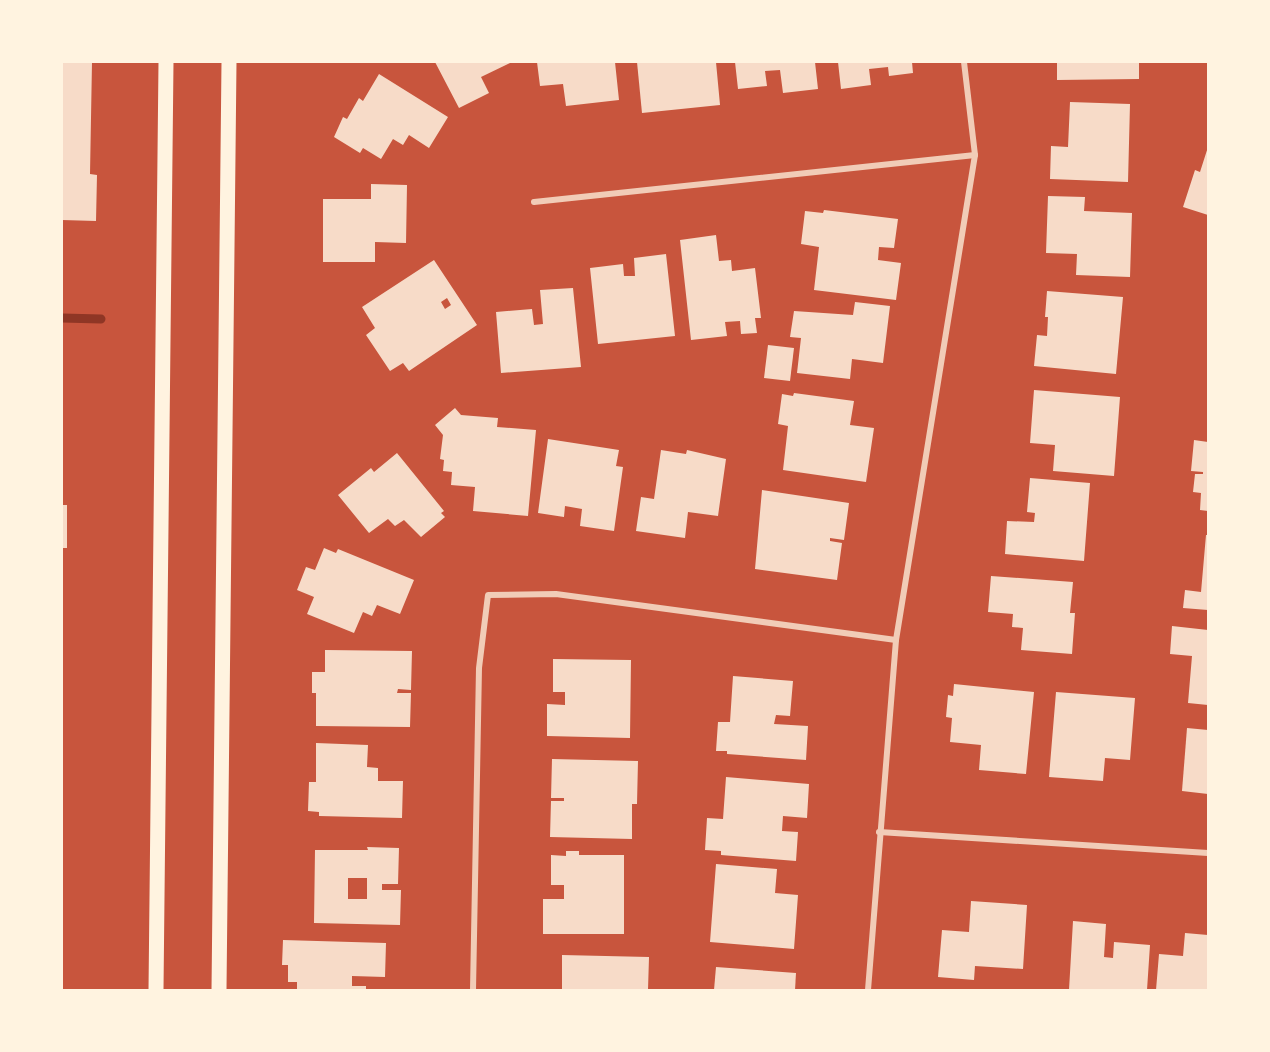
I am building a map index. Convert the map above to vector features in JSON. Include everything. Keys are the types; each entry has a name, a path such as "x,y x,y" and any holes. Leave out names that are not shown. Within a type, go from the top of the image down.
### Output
{"main road":[{"path":"156,990 166,62"},
{"path":"219,990 229,62"}],"street":[{"path":"868,990 896,640 975,155 964,62"},
{"path":"534,202 975,155"},
{"path":"473,990 478,668 488,595 556,594 896,640"},
{"path":"879,832 1209,853"}],"building":[{"path":"62,62 92,62 90,174 97,175 96,221 62,220"},
{"path":"435,62 512,62 481,77 489,93 459,108"},
{"path":"537,62 615,62 619,100 566,106 563,84 540,86"},
{"path":"637,62 716,62 720,105 642,113"},
{"path":"735,62 815,62 818,89 783,93 780,70 765,71 767,86 738,89"},
{"path":"838,62 912,62 913,73 889,76 888,67 869,69 871,85 841,89"},
{"path":"1057,62 1139,62 1139,79 1057,80"},
{"path":"379,74 448,117 429,148 409,135 403,145 393,139 381,159 363,148 360,153 334,137 343,117 347,119 359,98 363,101"},
{"path":"1070,102 1130,104 1128,182 1050,179 1051,146 1068,147"},
{"path":"1208,147 1208,215 1183,207 1195,170 1200,172"},
{"path":"371,184 407,185 406,243 375,242 375,262 323,262 323,199 371,199"},
{"path":"1048,196 1085,197 1084,211 1132,213 1130,277 1076,275 1077,254 1046,253"},
{"path":"824,210 898,219 894,248 879,247 878,260 901,263 896,300 814,290 819,247 801,244 805,211 823,213"},
{"path":"716,235 719,261 731,260 732,271 755,268 761,318 755,318 757,333 741,334 740,321 725,322 727,336 691,340 680,240"},
{"path":"666,254 675,336 598,344 590,268 623,264 624,276 635,276 634,258"},
{"path":"434,260 477,325 409,371 403,363 390,371 366,335 375,328 362,307","holes":["447,298 451,305 445,309 441,302"]},
{"path":"573,288 581,367 501,373 496,312 532,309 534,325 543,324 540,290"},
{"path":"1047,291 1123,297 1116,374 1034,366 1037,335 1047,336 1048,317 1045,317"},
{"path":"855,302 890,306 883,363 852,359 850,379 797,373 801,338 790,337 794,311 853,315"},
{"path":"768,345 794,348 790,381 764,378"},
{"path":"1034,390 1120,397 1114,476 1053,471 1055,445 1030,443"},
{"path":"794,393 854,401 850,425 874,428 866,482 783,470 788,426 778,424 782,394 793,396"},
{"path":"455,408 461,415 498,418 497,427 536,430 528,516 473,511 475,487 451,485 452,472 443,471 444,460 440,459 443,435 435,425"},
{"path":"548,439 619,450 616,466 623,467 614,531 580,526 582,509 565,506 564,517 538,513"},
{"path":"1194,440 1208,442 1208,511 1200,510 1201,493 1193,492 1195,474 1203,474 1203,472 1191,471"},
{"path":"661,450 686,454 687,450 726,459 718,516 688,512 685,538 636,531 641,497 654,499"},
{"path":"397,453 444,511 441,513 445,517 421,537 404,520 395,526 388,519 369,533 338,495 371,468 374,472"},
{"path":"1030,478 1090,483 1084,561 1005,554 1007,521 1034,522 1035,513 1027,512"},
{"path":"762,490 849,503 844,540 830,538 830,541 842,543 837,580 755,569"},
{"path":"62,505 67,505 67,548 62,548"},
{"path":"1206,535 1208,535 1208,610 1183,608 1185,590 1201,592"},
{"path":"324,548 336,553 338,549 414,580 400,614 377,605 372,616 363,612 354,633 307,614 314,597 297,590 306,567 315,570"},
{"path":"991,576 1073,582 1070,613 1075,613 1072,654 1021,650 1023,628 1012,627 1013,614 988,612"},
{"path":"1172,626 1208,630 1208,705 1188,703 1192,656 1170,654"},
{"path":"325,650 412,651 411,690 398,689 397,693 411,693 410,727 316,726 316,693 312,693 312,672 325,672"},
{"path":"553,659 631,660 630,738 547,736 547,704 565,705 565,692 553,692"},
{"path":"733,676 793,681 790,716 776,715 774,724 808,726 806,760 727,754 727,751 716,751 718,722 730,722"},
{"path":"954,684 1034,692 1026,774 979,770 981,745 950,742 952,718 946,717 948,695 953,696"},
{"path":"1056,692 1135,698 1130,760 1105,758 1103,781 1049,777"},
{"path":"1187,728 1208,730 1208,794 1182,791"},
{"path":"316,743 368,745 367,767 378,768 378,781 403,781 402,818 319,816 319,812 308,811 309,782 316,782"},
{"path":"552,759 638,761 637,804 632,804 632,839 550,837 551,801 564,801 564,798 551,798"},
{"path":"726,777 809,784 807,818 783,816 782,831 798,832 796,861 721,855 721,851 705,850 707,818 723,819"},
{"path":"367,847 399,848 398,884 382,884 382,890 401,890 400,925 314,923 315,850 368,850","holes":["348,878 367,878 367,899 348,899"]},
{"path":"566,851 579,851 579,855 624,855 624,934 543,934 543,899 564,899 564,885 551,885 551,855 566,856"},
{"path":"716,864 777,869 775,893 798,895 794,949 710,942"},
{"path":"971,901 1027,905 1023,969 975,966 974,980 938,977 942,930 969,932"},
{"path":"1073,921 1106,924 1104,957 1113,958 1114,942 1150,945 1147,990 1069,990"},
{"path":"1185,933 1208,935 1208,990 1156,990 1159,954 1183,956"},
{"path":"283,940 386,943 385,977 352,976 352,986 366,986 366,990 297,990 297,982 288,982 288,965 282,965"},
{"path":"562,955 649,957 648,990 562,990"},
{"path":"716,967 796,973 795,990 714,990"}],"waterway":[{"path":"62,318 101,319"}]}
